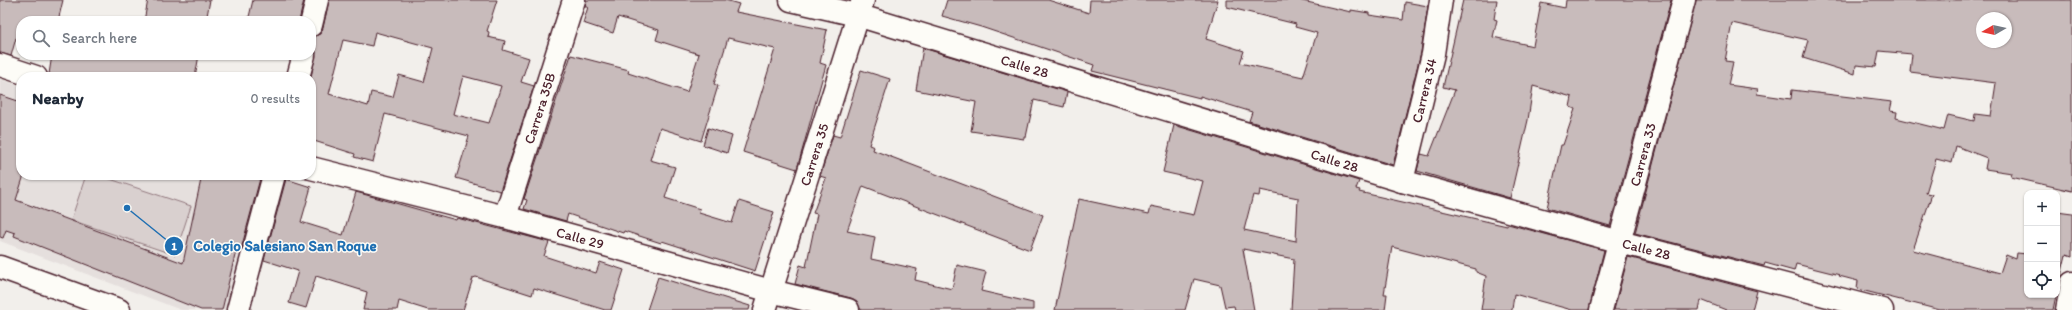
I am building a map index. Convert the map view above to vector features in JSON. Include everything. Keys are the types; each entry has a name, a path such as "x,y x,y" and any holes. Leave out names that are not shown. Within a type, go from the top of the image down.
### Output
{"main road":[{"path":"313,16 317,0"},
{"name":"Carrera 35B","path":"506,217 574,0"},
{"name":"Calle 28","path":"791,0 860,8 1402,181 1620,242 1882,310"},
{"name":"Carrera 34","path":"1402,181 1433,54 1441,0"},
{"name":"Carrera 33","path":"1601,310 1684,0"},
{"name":"Carrera 35","path":"768,301 860,8"},
{"path":"299,72 303,60"},
{"path":"0,64 22,72"},
{"name":"Calle 29","path":"316,169 506,217 768,301 848,310"},
{"path":"238,310 273,180"},
{"path":"0,267 119,310"},
{"path":"2067,310 2072,283"}],"shaded area":[{"path":"0,79 16,84 16,180 262,180 228,310 181,310 0,241"},
{"path":"84,180 113,180 191,206 175,255 71,220"}],"building":[{"path":"0,0 63,0 59,16 16,16 16,38 11,56 0,53"},
{"path":"148,0 210,0 207,16 145,16"},
{"path":"253,0 304,0 300,16 249,16"},
{"path":"329,0 497,0 487,31 489,32 488,37 505,41 503,50 529,58 521,82 534,86 500,191 456,178 469,136 385,114 373,162 354,157 355,154 316,142 316,72 312,72 314,60 316,60 316,35 320,34 323,28","holes":["375,32 433,48 424,82 399,75 393,97 371,92 368,106 329,94 343,40 372,46","463,76 501,86 489,123 453,114"]},
{"path":"586,0 725,0 739,4 736,12 827,30 820,63 826,65 797,169 743,152 775,49 728,38 714,84 718,86 701,141 660,128 650,160 675,167 665,198 700,209 699,213 732,223 739,201 774,212 755,271 662,241 661,243 624,231 623,233 568,214 566,221 524,209 527,200 524,199 571,55 629,70 628,73 687,92 699,54 656,40 659,30 618,17 613,33 583,23 588,7 585,7"},
{"path":"947,0 1048,0 1089,13 1090,0 1218,0 1206,39 1244,51 1240,63 1303,77 1317,33 1295,27 1296,24 1227,7 1227,0 1298,0 1351,12 1351,10 1369,13 1369,15 1403,20 1405,2 1428,6 1421,52 1393,165 1249,121 1252,112 1200,96 1200,98 1092,71 1094,65 981,27 942,16"},
{"path":"1463,0 1497,0 1494,19 1497,20 1493,37 1533,46 1541,3 1565,8 1566,0 1671,0 1610,226 1547,208 1561,145 1563,145 1575,109 1570,107 1572,97 1533,86 1528,120 1510,198 1417,171 1421,154 1429,156 1455,90 1443,87"},
{"path":"1696,0 2072,0 2072,191 2011,177 2012,173 1985,169 1987,158 1956,146 1952,163 1936,159 1926,193 1932,194 1913,250 2000,273 2006,255 2016,259 2017,253 2024,254 2024,298 2055,298 2053,310 1940,310 1857,289 1858,281 1796,264 1794,271 1765,263 1764,266 1635,233","holes":["1732,23 1808,40 1803,58 1855,74 1856,65 1876,67 1879,51 1912,54 1910,72 1996,83 1991,116 1975,114 1974,121 1948,115 1944,130 1896,118 1897,112 1890,111 1892,102 1792,90 1791,99 1757,94 1758,89 1728,85 1733,62 1725,61"]},
{"path":"923,48 1067,92 1064,107 1034,100 1026,137 1024,137 1024,139 971,131 976,102 916,90"},
{"path":"51,60 198,60 196,72 49,72"},
{"path":"861,70 890,79 869,145 874,147 873,150 1043,215 1030,250 863,186 847,231 875,237 871,259 917,269 915,280 952,289 957,265 986,272 981,291 1033,303 1033,310 863,310 860,309 857,301 851,298 795,284 800,265 806,267 817,214 813,213 826,178 820,176 833,135 840,137"},
{"path":"0,95 16,100 16,180 22,180 16,200 183,263 201,180 260,180 240,253 236,251 222,310 201,310 14,236 15,233 6,230 3,238 0,237"},
{"path":"1174,125 1359,181 1356,189 1360,190 1359,192 1507,226 1508,224 1604,250 1589,310 1572,310 1514,294 1512,310 1481,310 1486,276 1476,272 1476,269 1392,247 1384,294 1387,294 1385,310 1291,310 1294,259 1243,249 1254,310 1235,310 1234,306 1225,307 1220,285 1194,279 1185,310 1055,310 1079,199 1149,214 1151,206 1194,215 1203,181 1163,172","holes":["1260,190 1298,198 1296,241 1244,230 1253,195 1259,196"]},
{"path":"708,128 732,136 727,153 703,145"},
{"path":"286,180 289,180 311,187 301,222 343,235 356,192 456,220 457,218 549,242 544,256 596,273 600,262 624,270 611,310 605,310 534,288 532,295 476,277 473,278 463,310 428,310 399,301 397,310 363,310 367,292 316,276 306,308 289,303 298,271 264,260"},
{"path":"2060,212 2072,214 2072,257 2066,255 2060,280"},
{"path":"1628,257 1757,291 1752,310 1726,310 1701,300 1699,310 1614,310"},
{"path":"658,277 750,306 749,310 647,310"}],"place":[{"name":"Colegio Salesiano San Roque","path":"127,208"}]}
